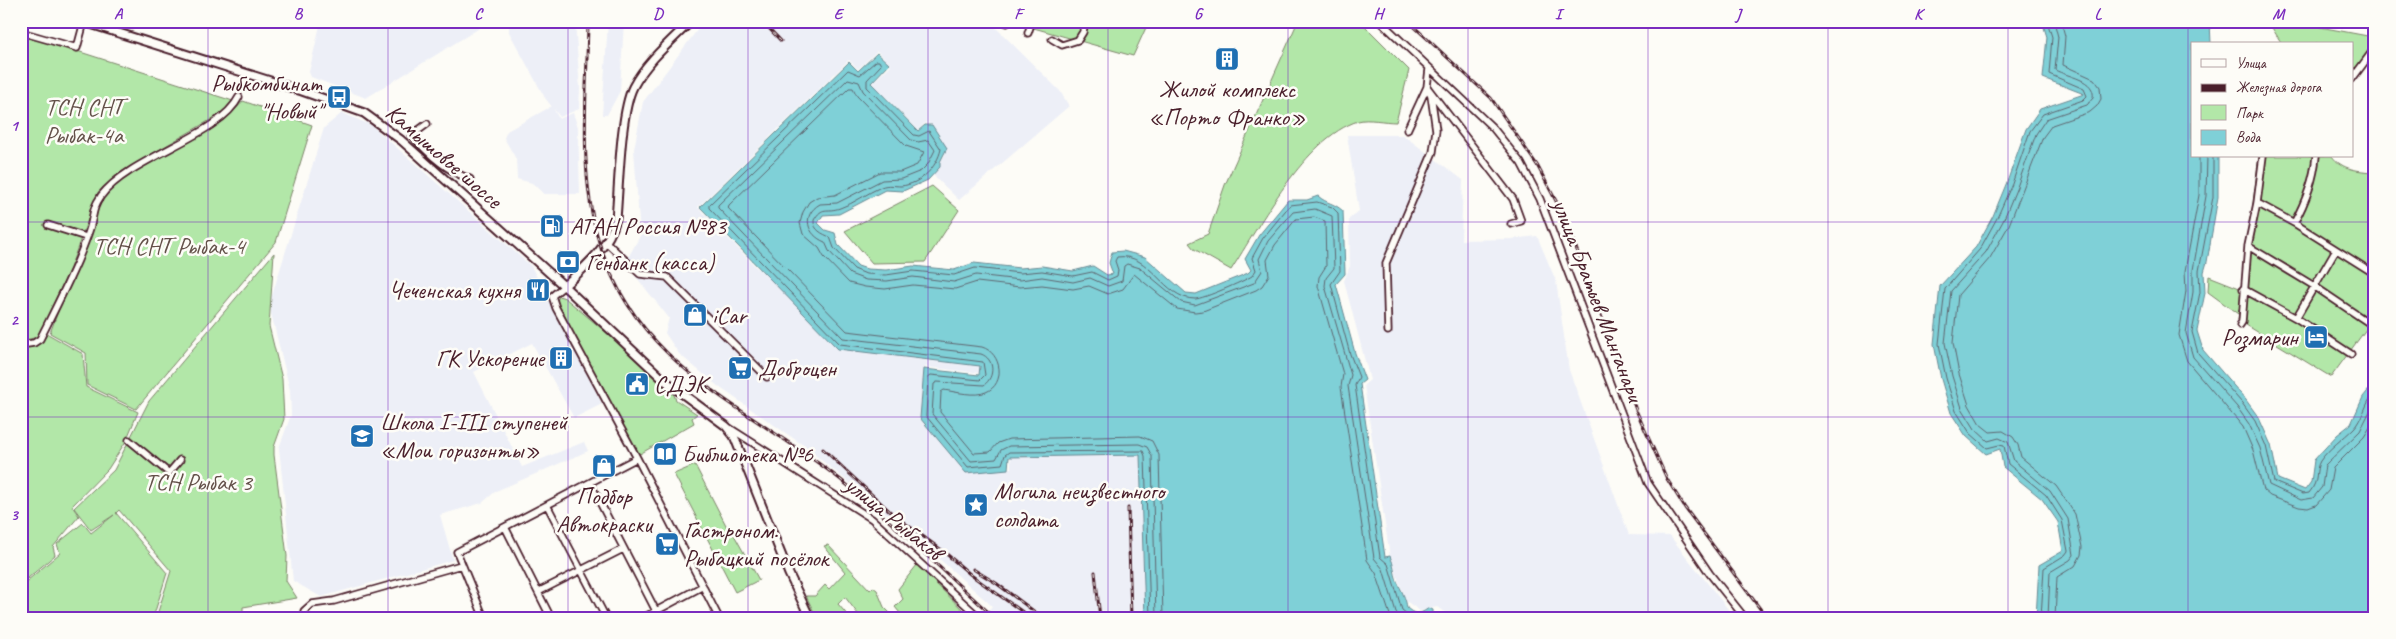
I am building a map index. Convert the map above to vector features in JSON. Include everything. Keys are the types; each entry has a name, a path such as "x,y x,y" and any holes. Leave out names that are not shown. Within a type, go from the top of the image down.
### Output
{"main road":[{"path":"564,286 607,243 613,232 616,219 626,115 633,88 649,65 691,21"},
{"name":"Камышовое шоссе","path":"83,22 292,88 364,113 401,140 564,286 664,380 726,426"},
{"path":"726,426 734,436 807,617"}],"street":[{"path":"1028,33 1032,21"},
{"path":"1052,39 1062,45 1078,40 1083,32 1085,21"},
{"name":"улица Братьев Манганари","path":"1380,21 1493,128 1521,163 1540,199 1648,483 1710,574 1745,618"},
{"path":"21,32 77,48 83,22"},
{"path":"2354,76 2375,48"},
{"path":"1407,130 1427,86 1429,69"},
{"path":"1427,86 1513,199 1522,221 1511,224"},
{"path":"1388,332 1386,263 1433,152 1436,130 1431,96 1427,86"},
{"path":"21,345 34,343 40,339 91,227 91,213 102,195 128,172 205,128 231,110 239,97"},
{"path":"426,124 412,136 428,154 455,174 470,178"},
{"path":"2240,325 2242,322 2248,246 2258,203 2263,158"},
{"path":"2294,223 2306,200 2316,158"},
{"path":"2258,203 2294,223 2335,251 2375,274"},
{"path":"48,226 86,237"},
{"path":"607,243 640,274 667,277 767,377"},
{"path":"2248,246 2314,286 2372,325"},
{"path":"2296,318 2335,251"},
{"path":"564,286 552,296 556,308 637,458 719,618"},
{"path":"2244,289 2296,318 2351,354"},
{"name":"улица Рыбаков","path":"726,426 872,519 980,618"},
{"path":"129,440 168,473 180,460"},
{"path":"484,618 457,552 637,458"},
{"path":"590,483 656,611"},
{"path":"547,505 606,618"},
{"path":"505,527 551,618"},
{"path":"538,592 624,548"},
{"path":"304,618 304,611 312,604 334,601 461,565"},
{"path":"643,618 703,586"}],"shaded area":[{"path":"321,21 491,21 366,98 311,77 309,72"},
{"path":"520,21 575,21 580,89 579,109 560,117 545,98 509,32 509,27"},
{"path":"608,21 624,21 620,91 607,115 602,115"},
{"path":"704,21 989,21 1060,91 1069,106 959,200 933,175 940,167 940,162 945,155 940,136 932,125 925,123 918,130 872,83 891,65 877,51 858,69 849,60 698,207 756,267 863,352 980,364 979,373 925,367 921,410 967,471 1011,468 1011,457 1142,454 1145,618 986,618 984,615 992,606 915,537 803,445 719,387 679,354 665,333 669,318 625,263 640,236 634,149 643,102"},
{"path":"552,106 559,119 573,113 578,127 580,194 544,194 532,183 517,179 516,159 504,138 507,131"},
{"path":"342,113 371,125 531,266 602,404 574,418 532,343 474,372 522,467 584,442 588,451 496,491 482,503 440,515 453,560 321,597 293,581 279,448 291,415 290,390 269,305 324,128"},
{"path":"1347,135 1403,135 1463,180 1461,240 1512,239 1537,236 1556,281 1569,370 1629,535 1670,536 1735,618 1453,618 1437,607 1420,611 1406,601 1390,557 1364,385 1370,380 1344,281 1350,266 1349,219 1359,211"}],"green space":[{"path":"1009,21 1149,21 1133,56"},
{"path":"1298,21 1360,21 1409,70 1396,122 1358,121 1339,130 1320,145 1285,185 1231,270 1194,249 1189,243 1208,234 1225,185"},
{"path":"2271,21 2306,21 2320,27 2373,37 2375,21 2375,55 2354,78 2354,42 2281,42 2271,26"},
{"name":"ТСН СНТ Рыбак-4а","path":"21,33 233,101 224,112 119,173 98,192 70,268 38,337 21,341"},
{"name":"ТСН СНТ Рыбак-4","path":"243,101 312,125 276,242 136,409 87,385 86,353 50,333 95,213 104,196 136,171 213,127"},
{"path":"2259,158 2334,158 2346,167 2375,172 2375,317 2331,377 2238,320 2239,310 2238,314 2208,292 2209,276 2242,289"},
{"path":"932,186 959,210 925,262 872,263 845,231"},
{"name":"ТСН Рыбак 3","path":"274,253 269,326 282,379 284,419 274,447 274,455 287,556 286,581 297,598 243,607 243,618 156,618 171,571 119,510 116,513 167,573 153,618 21,618 21,586 60,553 57,544 83,523 91,533 114,515 91,530 74,508 114,470 149,401"},
{"path":"559,296 565,298 625,348 674,395 676,400 697,414 692,418 694,423 638,455 560,309 557,301"},
{"path":"48,334 83,354 86,387 138,412 126,441 108,469 72,506 79,516 53,547 55,555 21,584 21,345 39,344"},
{"path":"695,465 729,531 733,533 759,580 735,592 674,474"},
{"path":"828,545 870,590 873,587 877,590 884,607 893,616 891,618 884,614 880,618 861,618 845,597 838,604 850,618 817,618 806,596 815,596 825,585 829,589 845,572 824,546"},
{"path":"917,565 971,618 904,618 895,607 903,599 898,589"}],"water":[{"path":"2042,21 2210,21 2211,42 2191,42 2191,158 2218,158 2218,197 2204,272 2205,293 2197,331 2203,350 2259,418 2271,445 2278,479 2305,490 2311,482 2314,460 2337,435 2351,424 2363,397 2375,382 2375,618 2036,618 2039,565 2063,551 2058,522 2042,499 2003,467 2000,449 1986,454 1966,436 1951,413 1941,379 1934,344 1940,286 1976,247 1993,216 2026,129 2040,109 2084,94 2043,78 2047,37"},
{"path":"877,53 889,64 871,83 918,131 925,125 932,125 947,148 940,162 940,167 928,180 903,191 885,190 839,214 823,215 818,223 825,230 835,233 838,245 858,266 867,269 886,270 913,266 954,270 974,263 1020,268 1042,266 1073,271 1093,266 1107,275 1113,274 1109,263 1112,252 1123,251 1145,257 1186,293 1196,294 1248,273 1251,270 1245,259 1259,235 1288,200 1307,200 1318,196 1343,211 1345,274 1336,284 1355,353 1365,380 1360,384 1385,557 1390,556 1407,608 1418,613 1429,608 1433,610 1433,615 1430,618 1145,618 1140,455 1009,457 1008,469 966,473 920,418 924,369 979,375 980,366 838,349 700,207 849,62 858,71"}],"railway":[{"path":"588,21 585,133 588,188 592,215 599,242 616,285 640,322 667,353 699,380 805,454 861,496 995,618"},
{"path":"762,21 781,41"},
{"path":"1408,21 1491,98 1537,165 1565,218 1636,410 1667,479 1685,508 1767,618"},
{"path":"823,449 895,516 943,551 971,575 1031,618"},
{"path":"1128,508 1131,618"},
{"path":"973,569 996,583 1043,618"},
{"path":"1095,572 1100,618"}],"place":[{"name":"Жилой комплекс «Порто Франко»","path":"1227,59"},
{"name":"Рыбкомбинат \"Новый\"","path":"339,97"},
{"name":"АТАН Россия №83","path":"552,226"},
{"name":"Генбанк (касса)","path":"568,262"},
{"name":"Чеченская кухня","path":"538,290"},
{"name":"iCar","path":"695,315"},
{"name":"Розмарин","path":"2316,337"},
{"name":"ГК Ускорение","path":"561,358"},
{"name":"Доброцен","path":"740,368"},
{"name":"СДЭК","path":"637,384"},
{"name":"Школа I-III ступеней «Мои горизонты»","path":"362,436"},
{"name":"Библиотека №6","path":"665,454"},
{"name":"Подбор Автокраски","path":"604,466"},
{"name":"Могила неизвестного солдата","path":"976,505"},
{"name":"Гастроном. Рыбацкий посёлок","path":"667,544"}]}
